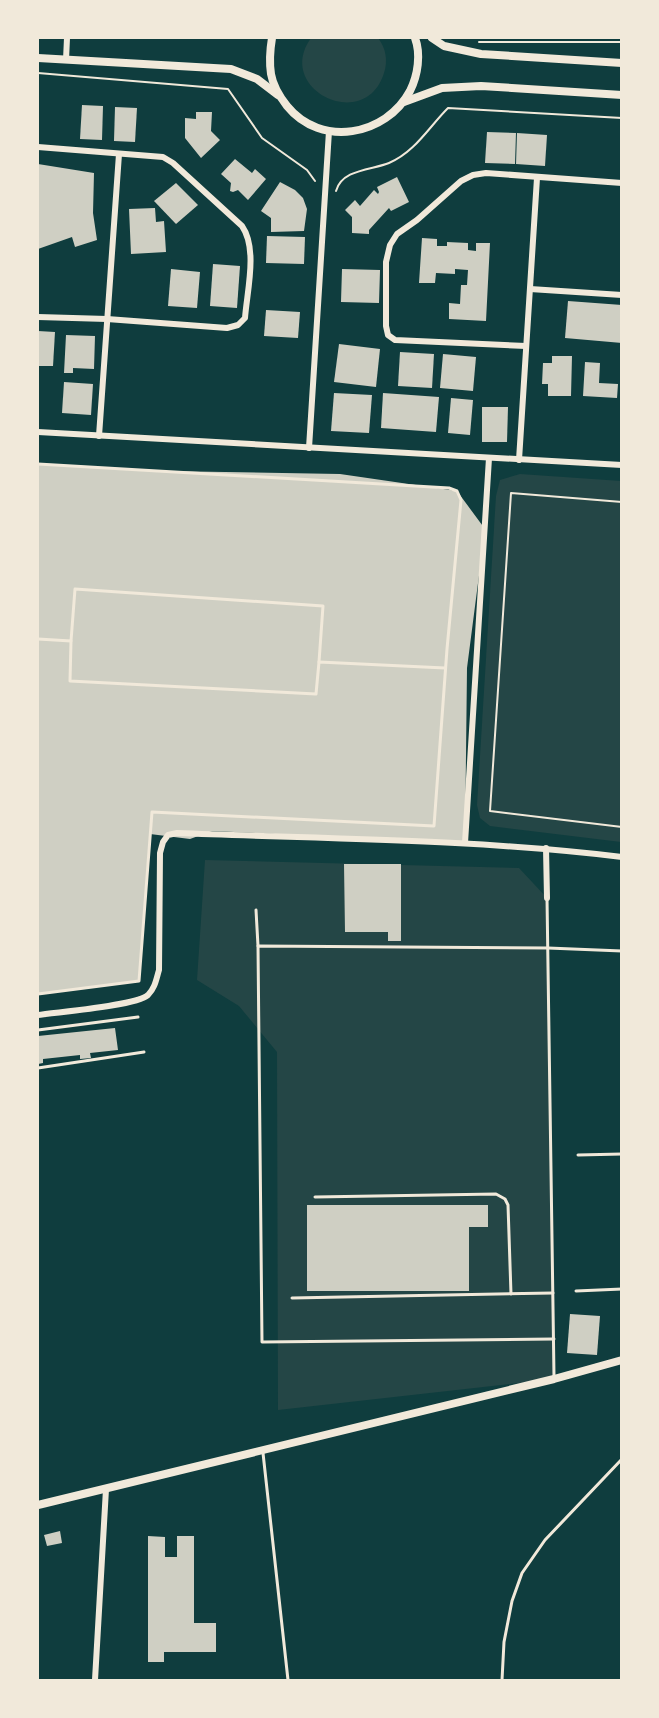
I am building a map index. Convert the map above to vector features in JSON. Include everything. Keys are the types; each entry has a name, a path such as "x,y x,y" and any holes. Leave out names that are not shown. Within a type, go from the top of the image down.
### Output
{"street":[{"path":"66,60 67,38"},
{"path":"272,38 269,55 271,76 279,96"},
{"path":"38,58 231,69 257,79 279,96 292,112 309,125 329,132 351,133 371,128 390,117 404,102 414,83 418,62 415,38"},
{"path":"432,38 444,46 481,54 621,63"},
{"path":"404,102 442,88 481,86 621,95"},
{"path":"309,448 329,132"},
{"path":"38,147 163,157 173,163 242,226 249,237 251,251 245,318 238,325 227,328 107,319 38,317"},
{"path":"99,436 118,154"},
{"path":"526,346 394,340 388,335 386,326 386,262 390,245 397,234 417,220 461,181 473,175 486,173 621,183"},
{"path":"519,460 537,178"},
{"path":"530,289 621,295"},
{"path":"38,432 621,465"},
{"path":"465,843 489,458"},
{"path":"38,1015 127,1002 146,997 155,986 159,970 160,853 168,835 465,843 546,848 621,857"},
{"path":"546,848 547,898"},
{"path":"38,1505 554,1379 621,1360"},
{"path":"95,1680 106,1489"}],"lane":[{"path":"38,464 449,488 457,491 461,500 445,668 434,826 152,812 139,981 38,994"},
{"path":"75,589 323,606 319,662 316,694 70,681 75,589"},
{"path":"38,639 71,641"},
{"path":"319,662 445,668"},
{"path":"547,898 554,1379"},
{"path":"256,910 262,1342 554,1338"},
{"path":"258,946 548,948 621,951"},
{"path":"38,1030 138,1017"},
{"path":"38,1068 144,1052"},
{"path":"578,1155 621,1154"},
{"path":"315,1197 496,1194 505,1199 508,1205 511,1294"},
{"path":"576,1291 621,1289"},
{"path":"292,1298 553,1293"},
{"path":"263,1450 288,1680"},
{"path":"502,1680 506,1632 512,1600 522,1573 545,1540 621,1459"}],"path":[{"path":"480,42 621,42"},
{"path":"38,73 228,89 262,138 307,170 315,180"},
{"path":"621,502 511,493 490,811 621,827"}],"shaded area":[{"path":"311,38 378,38 386,55 386,64 384,73 374,91 359,100 343,102 326,98 313,88 304,74 303,57"},
{"path":"520,474 621,481 621,842 490,826 480,818 477,805 496,496 500,480"},
{"path":"205,860 519,868 547,898 554,1379 278,1410 277,1052 239,1006 197,980"}],"building":[{"path":"82,105 103,106 102,140 80,139"},
{"path":"115,107 137,108 135,142 114,141"},
{"path":"196,112 212,112 211,131 220,140 201,158 185,138 185,118 196,119"},
{"path":"487,132 516,133 515,164 485,163"},
{"path":"517,133 547,135 545,166 516,164"},
{"path":"235,159 252,173 255,169 266,179 248,200 238,190 230,191 231,183 221,174"},
{"path":"38,164 94,173 93,213 97,240 75,247 72,237 38,249"},
{"path":"397,177 409,202 391,211 389,208 369,230 369,234 352,233 352,217 345,210 355,200 360,206 374,190 378,194 377,187"},
{"path":"280,182 295,190 303,198 307,209 304,231 271,232 271,218 261,211"},
{"path":"176,183 198,205 176,224 154,201"},
{"path":"155,208 156,222 164,221 166,252 131,254 129,209"},
{"path":"267,236 305,237 304,264 266,263"},
{"path":"422,238 437,239 437,246 447,246 447,242 468,243 468,250 476,251 476,243 490,243 486,321 449,319 449,303 460,304 461,285 467,285 468,270 455,269 455,274 436,273 435,283 419,283"},
{"path":"213,264 240,266 237,308 210,306"},
{"path":"171,269 200,272 197,308 168,306"},
{"path":"342,269 380,270 379,303 341,302"},
{"path":"568,301 622,305 622,343 565,338"},
{"path":"266,310 300,312 298,338 264,336"},
{"path":"38,331 55,332 53,366 38,366"},
{"path":"66,335 95,336 94,369 73,368 73,373 64,373"},
{"path":"339,344 380,349 376,387 334,382"},
{"path":"400,352 434,354 432,388 398,386"},
{"path":"443,354 476,357 473,391 440,388"},
{"path":"552,356 572,356 571,396 548,396 548,384 542,384 543,363 552,363"},
{"path":"585,362 600,363 599,383 618,384 617,398 583,396"},
{"path":"64,382 93,384 91,415 62,413"},
{"path":"334,393 372,395 369,433 331,431"},
{"path":"383,393 439,397 436,432 381,428"},
{"path":"451,398 473,400 470,435 448,433"},
{"path":"482,407 508,407 507,442 482,442"},
{"path":"38,464 163,471 340,474 457,491 485,529 467,668 465,843 212,831 190,839 150,834 139,981 38,994"},
{"path":"344,864 401,864 401,941 388,941 388,932 345,932"},
{"path":"115,1028 118,1050 90,1053 91,1058 80,1059 80,1055 43,1059 43,1063 38,1064 38,1036"},
{"path":"307,1205 488,1205 488,1227 469,1227 469,1291 307,1291"},
{"path":"570,1314 600,1316 597,1355 567,1353"},
{"path":"60,1531 62,1543 47,1546 44,1535"},
{"path":"148,1536 165,1537 165,1557 177,1557 177,1536 194,1536 194,1623 216,1623 216,1652 164,1652 164,1662 148,1662"}]}
